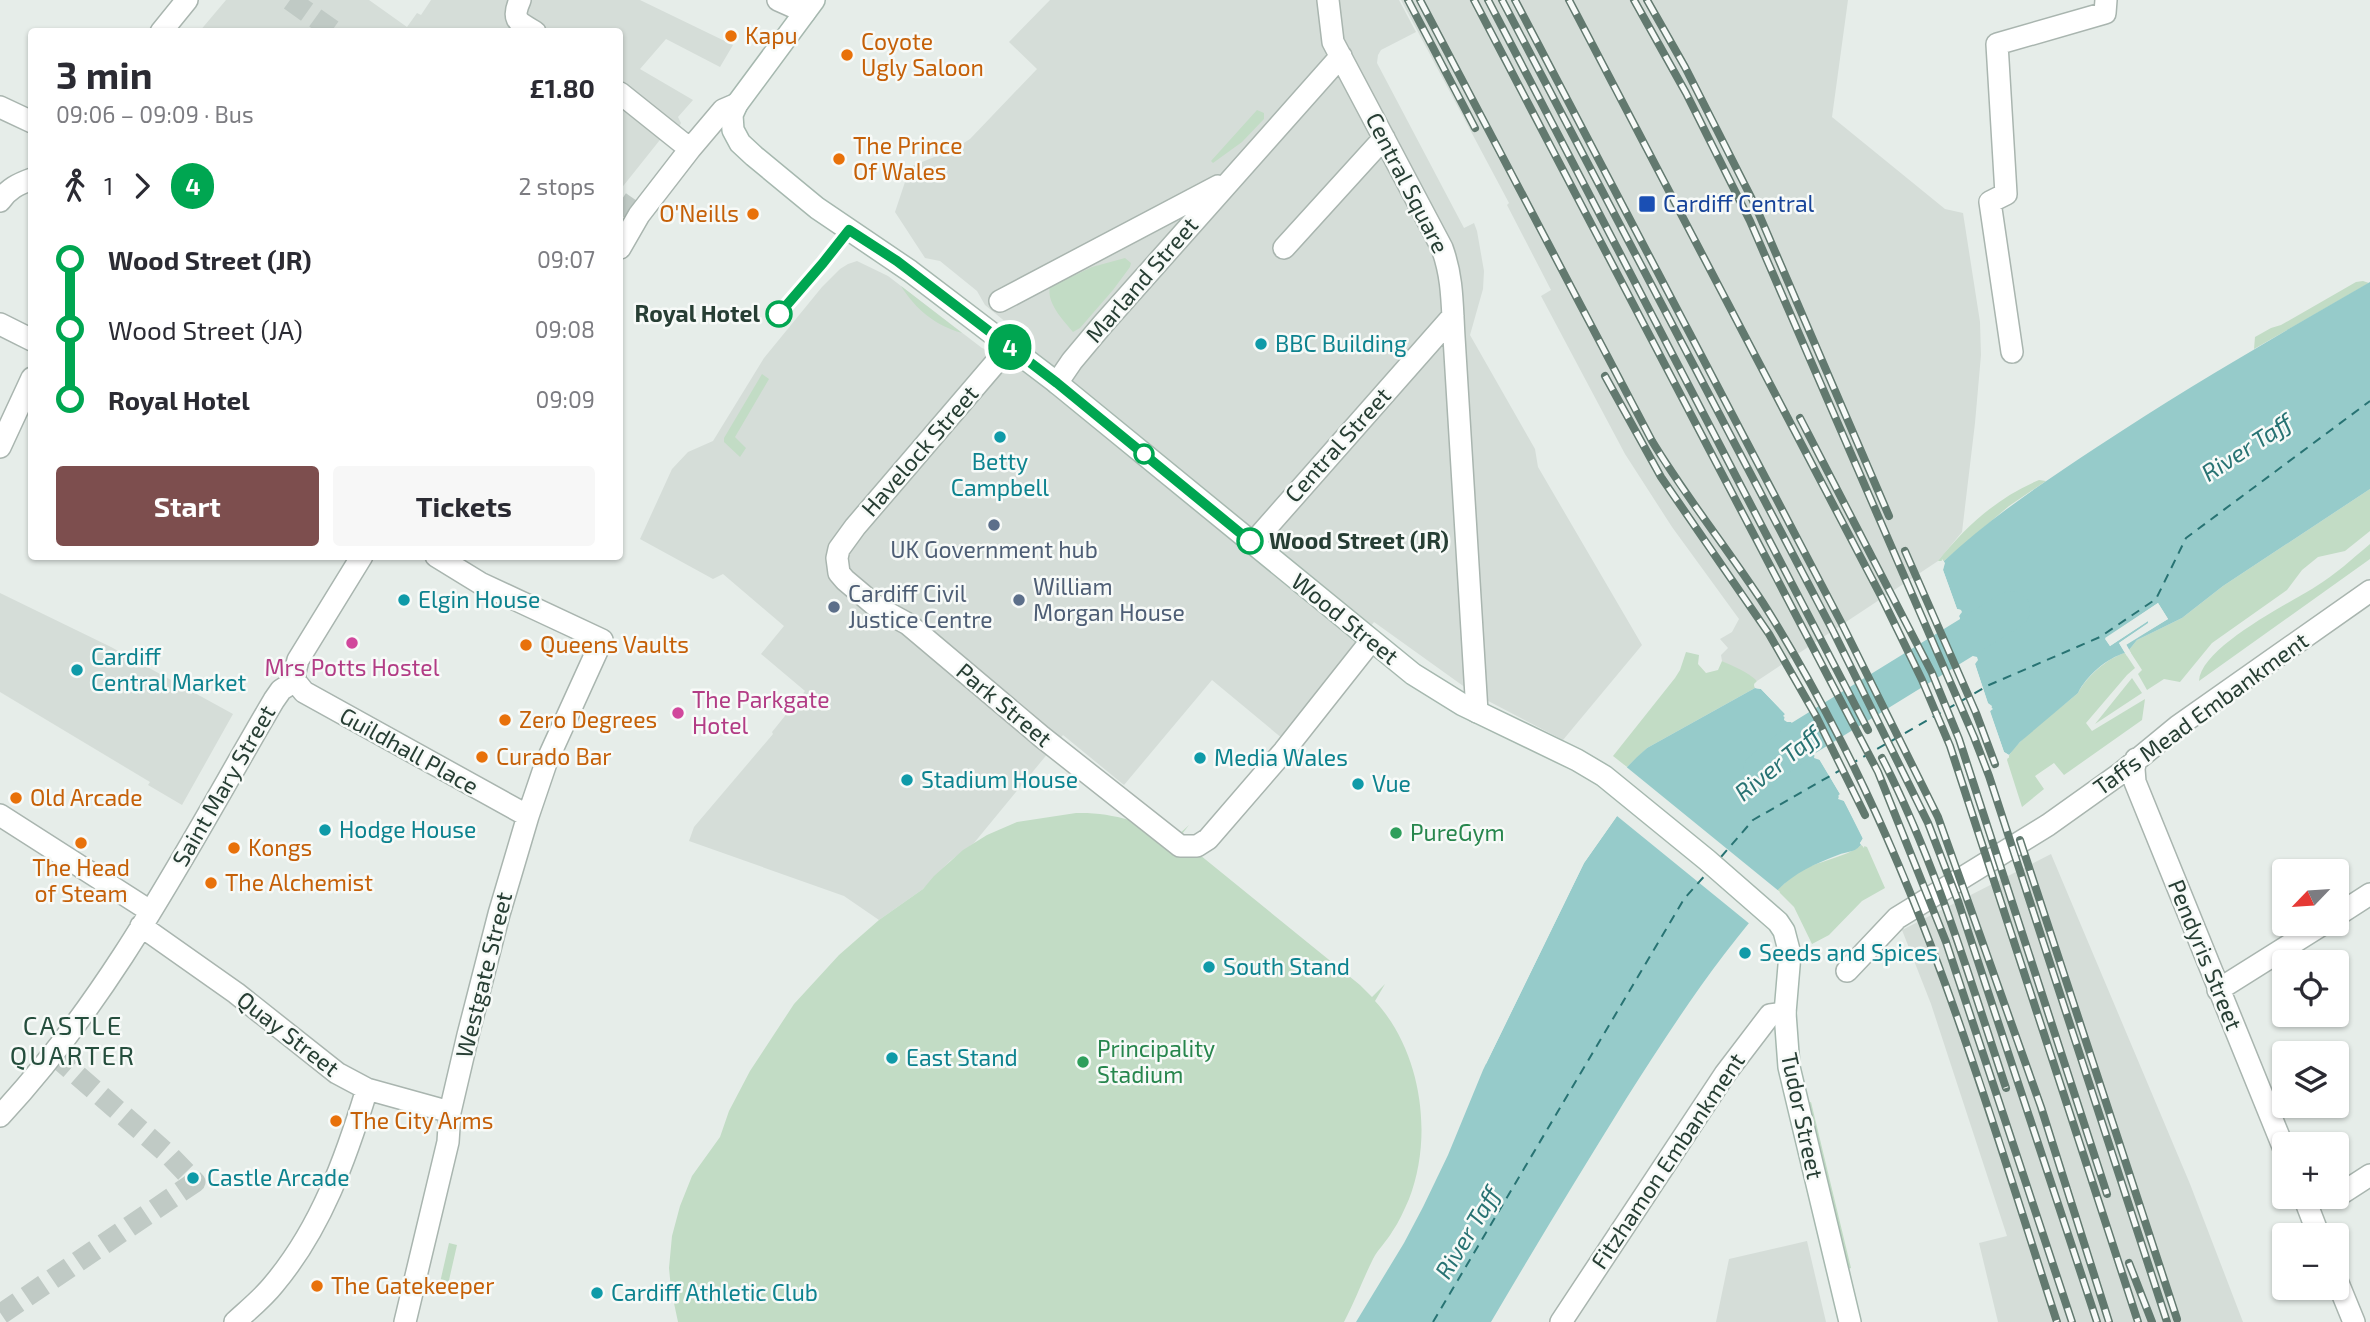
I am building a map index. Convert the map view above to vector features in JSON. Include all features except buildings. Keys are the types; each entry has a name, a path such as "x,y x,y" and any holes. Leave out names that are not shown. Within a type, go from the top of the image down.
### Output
{"street":[{"path":"164,28 187,0"},
{"path":"520,0 515,12 516,18 530,28"},
{"path":"623,243 639,215 690,149 723,110 737,104 810,6 778,0"},
{"name":"Central Square","path":"1328,0 1333,42 1442,248 1450,270 1454,296 1453,316 1477,712"},
{"path":"2012,352 1990,202 2006,194 1997,44 2105,13 2106,0"},
{"name":"Marland Street","path":"1057,383 1072,360 1103,324 1341,56"},
{"path":"623,95 690,149"},
{"name":"Wood Street","path":"737,104 732,115 733,130 746,148 817,208 889,256 1057,383 1413,674 1477,712 1577,760 1604,776 1769,913"},
{"path":"0,107 28,120"},
{"path":"1284,248 1384,138"},
{"path":"0,201 5,193 28,180"},
{"name":"Marland Street","path":"1000,301 1230,180"},
{"name":"Central Street","path":"1252,543 1453,316"},
{"path":"0,324 28,338"},
{"name":"Havelock Street","path":"837,558 844,541 855,527 1009,346"},
{"path":"0,447 28,387"},
{"name":"Park Street","path":"837,558 839,573 877,607 908,624 1042,737 1180,846 1197,846 1208,839 1284,751 1371,641"},
{"name":"Saint Mary Street","path":"0,1116 38,1074 83,1016 146,919 274,700 286,685 295,681 298,660 360,560"},
{"name":"Westgate Street","path":"405,1322 448,1142 450,1112 499,914 546,762 602,640 481,583 443,560"},
{"name":"Taffs Mead Embankment","path":"1847,971 1897,918 2031,836 2121,773 2178,726 2370,590"},
{"name":"Guildhall Place","path":"295,681 304,692 528,816"},
{"name":"Pendyris Street","path":"2136,759 2135,782 2277,1132"},
{"name":"Quay Street","path":"0,815 146,919 325,1065 367,1089 450,1112"},
{"path":"2349,908 2370,894"},
{"name":"Tudor Street","path":"1769,913 1784,931 1790,954 1785,1013 1795,1095 1850,1322"},
{"path":"2218,990 2304,936"},
{"name":"Fitzhamon Embankment","path":"1561,1322 1725,1074 1770,1016 1785,1013"},
{"path":"235,1322 272,1287 313,1228 337,1177 367,1089"},
{"path":"2349,1188 2370,1175"},
{"path":"2345,1300 2354,1322"}],"shaded area":[{"path":"226,0 369,0 407,27 417,13 421,15 431,0 640,0 733,45 720,67 666,39 640,69 693,100 678,117 681,123 677,131 671,126 623,186 623,28 202,28"},
{"path":"1050,0 1399,0 1416,32 1381,50 1377,63 1464,228 1474,223 1477,231 1484,271 1483,289 1470,335 1535,449 1538,467 1642,645 1563,740 1473,693 1374,622 1283,739 1212,680 1124,785 1063,735 974,843 950,861 923,889 879,920 844,896 689,841 694,827 773,734 805,691 761,654 784,626 723,574 713,579 640,539 672,469 688,452 713,441 764,358 822,287 848,264 857,261 888,276 982,348 992,352 1009,346 1013,328 985,305 977,291 940,261 925,258 895,212 910,167 956,148 970,139 1037,69 1009,42"},
{"path":"1401,0 1848,0 1832,117 1945,209 1963,213 1980,322 1981,355 1962,532 1938,561 1757,681 1722,661 1721,655 1728,648 1720,639 1732,632 1739,619 1672,527 1625,454 1541,296 1551,290 1507,205 1509,203"},
{"name":"Cardiff Central Market","path":"0,593 111,647 233,714 182,805 148,785 150,782 0,692"},
{"path":"2051,854 2190,1184 2243,1322 1998,1322 1979,1243 2007,1236 1931,1004 1902,930"},
{"path":"1807,1241 1826,1322 1716,1322 1729,1259"}],"green space":[{"path":"1257,110 1264,113 1264,119 1242,142 1213,163 1211,161"},
{"path":"1125,258 1131,263 1130,267 1080,328 1073,332 1053,305 1050,287 1092,267"},
{"path":"2356,282 2369,283 2254,349 2255,337"},
{"path":"901,286 962,333 943,326 927,315"},
{"path":"762,374 769,379 735,437 746,448 740,457 724,442 724,438"},
{"path":"2039,480 2046,481 2009,506 1944,561 1938,561 1960,536 1996,504"},
{"path":"2370,489 2370,531 2345,551 2318,557 2302,570 2287,590 2212,643 2180,682 2164,679 2147,690 2138,674 2142,670 2129,650 2137,640 2182,618 2223,586"},
{"path":"2370,544 2370,559 2199,681 2203,668 2229,641 2322,582"},
{"path":"1686,652 1699,655 1698,664 1706,673 1718,670 1722,661 1757,681 1755,688 1647,748 1627,767 1613,756 1675,678"},
{"path":"2125,653 2135,668 2086,723 2092,731 2145,699 2142,720 2064,775 2054,763 2035,776 2044,789 2022,807 2007,760 2011,752 2028,734 2078,693 2098,669"},
{"path":"2132,678 2142,693 2095,724"},
{"name":"Principality Stadium","path":"1076,813 1103,814 1128,819 1176,837 1189,825 1179,838 1372,997 1385,984 1375,1001 1391,1021 1413,1069 1419,1095 1421,1148 1409,1199 1395,1228 1373,1259 1344,1322 678,1322 669,1268 672,1236 680,1206 692,1176 720,1137 729,1111 750,1071 794,1004 839,955 879,920 923,889 963,850 987,835 1017,822"},
{"path":"1861,845 1867,847 1885,888 1862,901 1829,935 1812,944 1794,907 1777,890 1804,869 1851,852"},
{"path":"1811,1102 1851,1268 1847,1269 1808,1103"},
{"path":"449,1243 457,1245 447,1289 439,1287"}],"water":[{"path":"2370,282 2370,489 2223,586 2182,618 2137,640 2129,650 2126,645 2168,619 2158,603 2105,638 2110,646 2148,621 2149,623 2119,643 2125,653 2098,668 2078,693 2020,742 2009,755 2004,752 1990,711 1993,709 1988,704 1975,664 1977,657 1973,657 1959,616 1961,610 1957,609 1943,570 1944,561 1999,515 2097,447 2198,383"},
{"path":"1755,688 1761,689 1785,714 1783,716 1791,721 1815,753 1813,754 1819,759 1840,794 1838,796 1844,801 1863,839 1861,845 1853,851 1812,866 1789,880 1734,942 1643,1072 1491,1322 1356,1322 1423,1207 1483,1070 1584,863 1617,816 1614,814 1627,767 1647,748"}],"pier":[{"path":"1942,559 1945,563 1943,570 1957,609 1962,612 1959,616 1973,656 1978,660 1975,664 1988,703 1992,706 1990,712 2004,752 2009,758 2001,754 1987,712 1989,707 1985,705 1972,665 1974,660 1969,658 1955,617 1957,613 1940,571"},
{"path":"2158,603 2168,619 2126,644 2131,653 2127,656 2119,643 2148,621 2110,646 2105,639"},
{"path":"1754,685 1763,686 1788,711 1787,718 1793,719 1818,751 1816,756 1822,757 1866,837 1864,848 1860,843 1863,838 1855,822 1844,801 1838,799 1840,794 1820,760 1814,758 1815,752 1791,722 1784,720 1785,714"},
{"path":"1624,765 1780,892 1751,925 1617,816 1584,863 1486,1064 1485,1060 1581,861 1612,817"}],"waterway":[{"name":"River Taff","path":"1762,771 1797,742 2011,610"}],"ferry route":[{"path":"1721,857 1753,820 1989,685 2100,637 2156,599 2186,538 2370,401"},
{"path":"1433,1322 1684,899 1708,872"}],"tunnel":[{"path":"290,0 329,28"},
{"path":"623,204 639,215"},
{"path":"1,1314 195,1182 170,1156 53,1054"}],"railway":[{"path":"1408,0 1475,128"},
{"path":"1420,0 1652,441 1784,637 1832,723 1875,811 1906,882 1961,1027 2057,1322"},
{"path":"1474,0 1878,772 1946,942 2072,1322"},
{"path":"1488,0 1868,730"},
{"path":"1502,0 1833,631 1928,823 1958,901 2097,1322"},
{"path":"1515,0 1842,624 1938,817 2041,1107 2109,1322"},
{"path":"1569,0 1882,598 1922,680 1950,746 2138,1322"},
{"path":"1634,0 1686,93 1750,221 1974,737 2167,1322"},
{"path":"1647,0 1685,67 1755,205 1889,516"},
{"path":"1605,376 1661,477 1769,634 1816,716 1865,815"},
{"path":"1800,418 1932,673 1959,739 2107,1194"},
{"path":"1905,551 1976,713 1995,764"},
{"path":"1882,758 1935,879 2006,1088"},
{"path":"2020,840 2177,1319"},
{"path":"2129,1263 2152,1322"}],"bus line":[{"name":"4","path":"779,314 849,230 897,261 1057,383 1250,541"}],"place":[{"name":"Kapu","path":"731,36"},
{"name":"Coyote Ugly Saloon","path":"847,55"},
{"name":"The Prince Of Wales","path":"839,159"},
{"name":"Cardiff Central","path":"1647,204"},
{"name":"O'Neills","path":"753,214"},
{"name":"Royal Hotel","path":"779,314"},
{"name":"BBC Building","path":"1261,344"},
{"name":"Betty Campbell","path":"1000,437"},
{"name":"UK Government hub","path":"994,525"},
{"name":"Wood Street (JR)","path":"1250,541"},
{"name":"Elgin House","path":"404,600"},
{"name":"William Morgan House","path":"1019,600"},
{"name":"Cardiff Civil Justice Centre","path":"834,607"},
{"name":"Mrs Potts Hostel","path":"352,643"},
{"name":"Queens Vaults","path":"526,645"},
{"name":"Cardiff Central Market","path":"77,670"},
{"name":"The Parkgate Hotel","path":"678,713"},
{"name":"Zero Degrees","path":"505,720"},
{"name":"Curado Bar","path":"482,757"},
{"name":"Media Wales","path":"1200,758"},
{"name":"Stadium House","path":"907,780"},
{"name":"Vue","path":"1358,784"},
{"name":"Old Arcade","path":"16,798"},
{"name":"Hodge House","path":"325,830"},
{"name":"PureGym","path":"1396,833"},
{"name":"The Head of Steam","path":"81,843"},
{"name":"Kongs","path":"234,848"},
{"name":"The Alchemist","path":"211,883"},
{"name":"Seeds and Spices","path":"1745,953"},
{"name":"South Stand","path":"1209,967"},
{"name":"East Stand","path":"892,1058"},
{"name":"Principality Stadium","path":"1083,1062"},
{"name":"The City Arms","path":"336,1121"},
{"name":"Castle Arcade","path":"193,1178"},
{"name":"The Gatekeeper","path":"317,1286"},
{"name":"Cardiff Athletic Club","path":"597,1293"}],"district":[{"name":"CASTLE QUARTER","path":"73,1041"}]}
